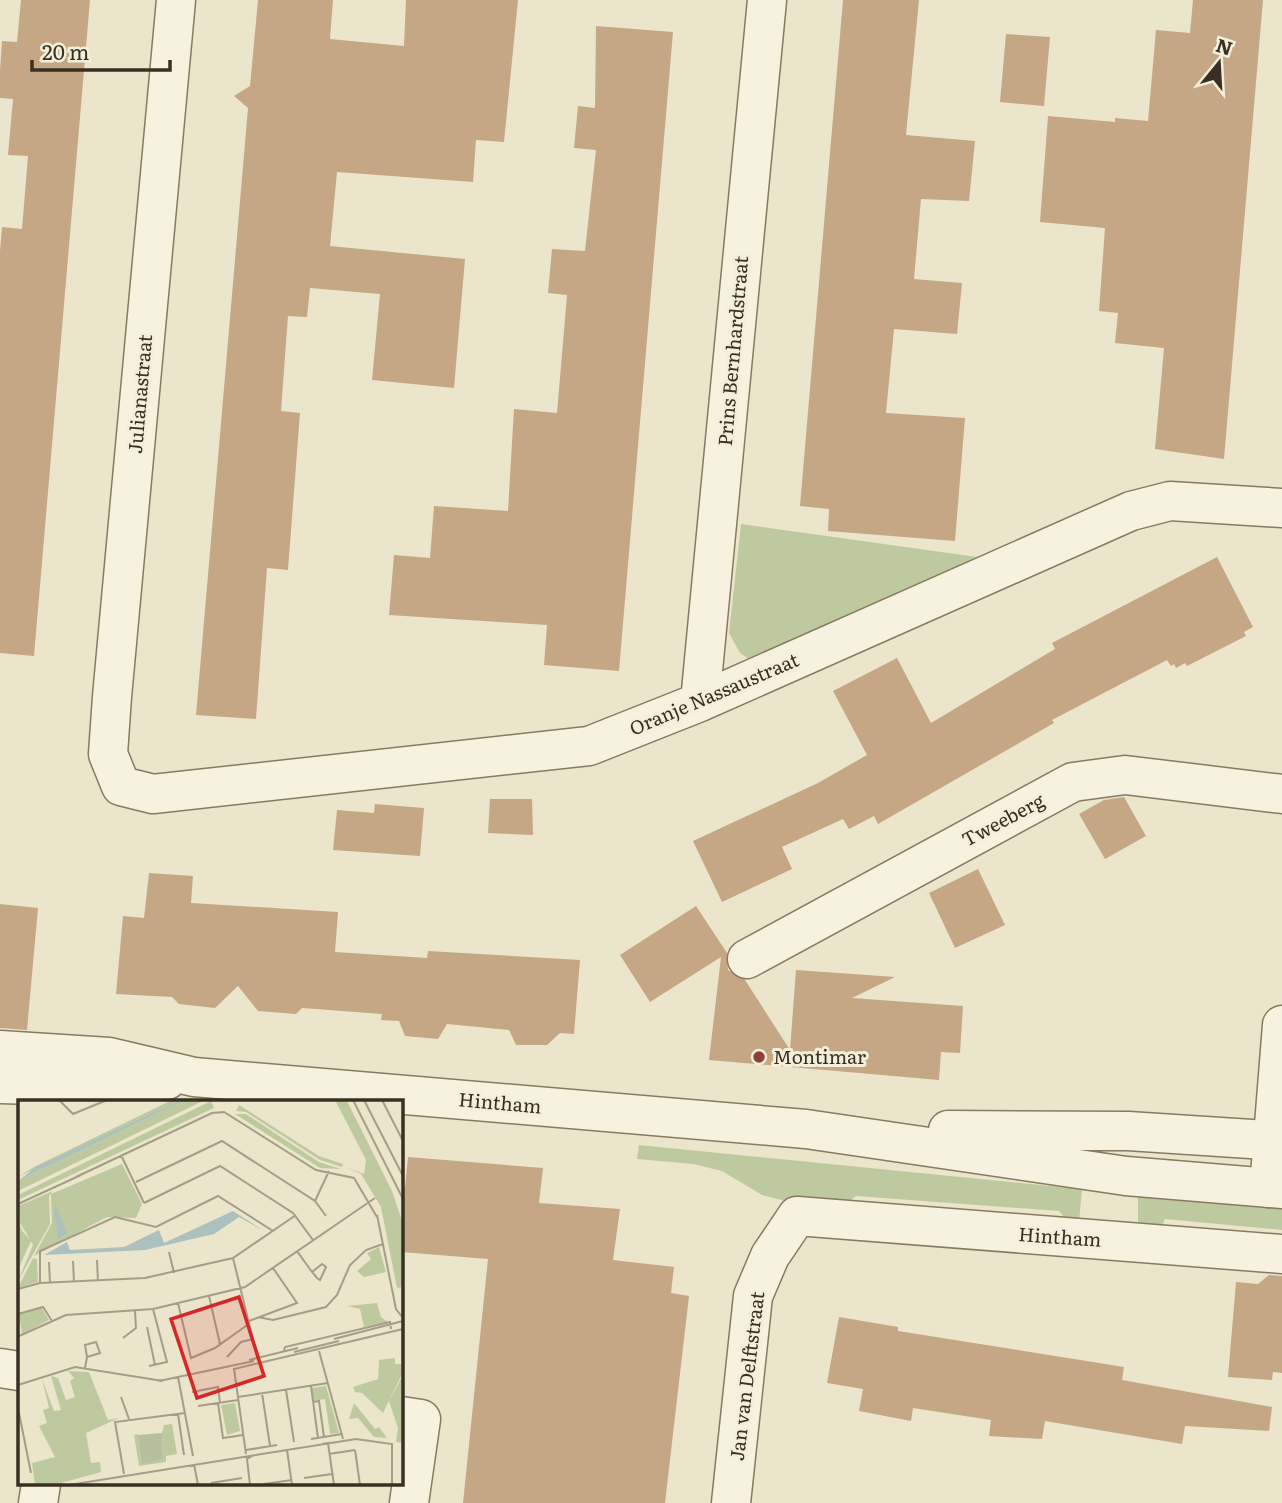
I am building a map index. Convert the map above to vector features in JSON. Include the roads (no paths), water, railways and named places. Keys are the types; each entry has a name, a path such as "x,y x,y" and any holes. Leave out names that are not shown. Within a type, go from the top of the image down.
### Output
{"street":[{"name":"Julianastraat","path":"121,786 108,754 176,0"},
{"name":"Prins Bernhardstraat","path":"700,702 767,0"},
{"name":"Oranje Nassaustraat","path":"121,786 153,794 589,746 700,702 1131,511 1170,501 1282,508"},
{"name":"Tweeberg","path":"747,959 1073,782 1125,775 1282,794"},
{"path":"1275,1188 1282,1025"},
{"name":"Hintham","path":"0,1050 109,1057 194,1077 806,1129 1126,1176 1275,1188"},
{"name":"Hintham","path":"0,1084 108,1087 194,1077"},
{"name":"Hintham","path":"806,1129 1128,1131 1278,1141"},
{"name":"Hintham","path":"797,1216 1282,1254"},
{"name":"Jan van Delftstraat","path":"731,1503 754,1296 770,1256 797,1216"},
{"path":"0,1368 18,1371"},
{"path":"402,1416 421,1419 409,1503"}],"place":[{"name":"Montimar","path":"759,1057"}]}
